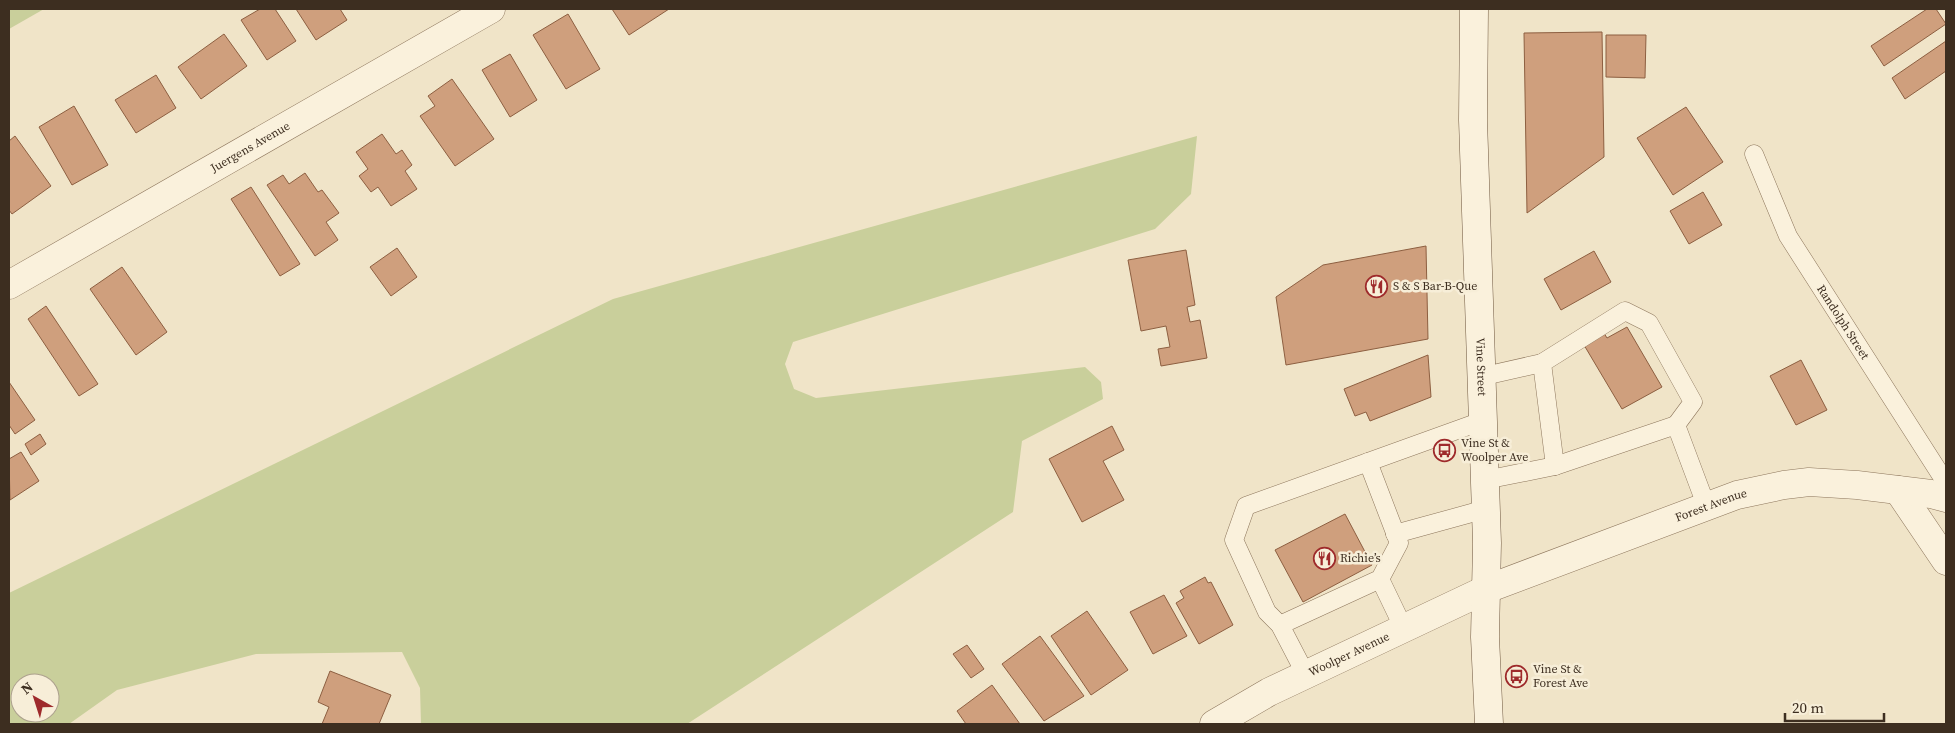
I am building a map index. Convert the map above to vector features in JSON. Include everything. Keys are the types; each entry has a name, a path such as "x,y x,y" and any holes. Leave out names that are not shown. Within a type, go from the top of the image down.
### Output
{"street":[{"name":"Juergens Avenue","path":"9,285 492,9"},
{"name":"Vine Street","path":"1474,9 1473,120 1480,377 1486,509 1485,637 1489,724"},
{"name":"Forest Avenue","path":"1486,589 1706,505 1737,495 1784,485 1809,482 1857,485 1931,494 1946,498"},
{"path":"1898,490 1946,561"},
{"name":"Woolper Avenue","path":"1214,724 1269,692 1486,589"}],"lane":[{"name":"Randolph Street","path":"1754,154 1788,236 1946,483"},
{"path":"1480,377 1542,363 1625,311 1649,323 1692,402 1676,424 1555,466 1485,480"},
{"path":"1542,363 1555,466"},
{"path":"1306,675 1280,625 1267,612 1234,540 1246,506 1482,421"},
{"path":"1676,424 1706,505"},
{"path":"1280,625 1380,579 1399,543 1368,462"},
{"path":"1395,534 1486,509"},
{"path":"1380,579 1404,629"}],"green space":[{"path":"9,9 44,9 9,29"},
{"path":"1197,136 1191,194 1155,229 793,342 785,364 794,389 816,398 1085,367 1101,382 1103,399 1022,441 1013,512 687,724 421,724 420,688 402,652 256,654 117,690 69,724 9,724 9,593 613,299"}],"building":[{"path":"260,9 275,9 296,41 267,60 241,20"},
{"path":"296,9 340,9 347,20 316,40"},
{"path":"612,9 669,9 629,35"},
{"path":"1927,9 1936,9 1946,24 1884,66 1871,46"},
{"path":"568,14 600,69 566,89 533,35"},
{"path":"1602,32 1604,157 1527,213 1524,33"},
{"path":"224,34 247,66 201,99 178,67"},
{"path":"1606,35 1646,35 1645,78 1606,77"},
{"path":"1946,41 1946,71 1905,99 1892,78"},
{"path":"510,54 537,100 510,117 482,70"},
{"path":"156,75 176,108 136,133 115,100"},
{"path":"452,79 494,139 455,166 420,116 435,106 428,96"},
{"path":"74,106 108,165 72,185 39,127"},
{"path":"1686,107 1723,162 1673,195 1637,138"},
{"path":"382,134 396,154 402,150 412,165 405,171 417,189 391,206 378,187 371,192 359,176 368,169 356,152"},
{"path":"15,136 51,186 12,214 9,210 9,141"},
{"path":"305,173 318,192 322,190 339,213 326,222 338,240 315,256 267,185 283,175 289,184"},
{"path":"251,187 300,264 280,276 231,199"},
{"path":"1703,192 1722,225 1689,244 1670,211"},
{"path":"1426,246 1428,339 1286,365 1276,297 1323,265"},
{"path":"397,248 417,277 391,296 370,267"},
{"path":"1186,250 1195,305 1187,307 1190,322 1200,320 1207,358 1161,366 1158,349 1170,347 1166,326 1141,331 1128,260"},
{"path":"1594,251 1611,282 1561,310 1544,279"},
{"path":"122,267 167,332 136,355 90,289"},
{"path":"46,306 98,384 79,396 28,319"},
{"path":"1627,327 1662,387 1622,409 1584,345 1602,330 1607,338"},
{"path":"1428,355 1431,397 1370,421 1366,412 1355,416 1344,389"},
{"path":"1801,360 1827,410 1796,425 1770,376"},
{"path":"9,382 35,420 15,434 9,425"},
{"path":"1112,426 1124,450 1103,461 1124,500 1082,522 1049,459"},
{"path":"40,434 46,444 31,455 25,444"},
{"path":"21,452 39,481 10,500 9,459"},
{"name":"Richie’s","path":"1345,514 1372,565 1303,602 1275,550"},
{"path":"1205,577 1208,583 1211,582 1233,625 1199,644 1176,603 1184,598 1180,591"},
{"path":"1164,595 1187,636 1153,654 1130,612"},
{"path":"1087,611 1128,670 1091,695 1051,636"},
{"path":"1040,636 1084,696 1044,721 1002,664"},
{"path":"967,645 984,669 971,678 953,654"},
{"path":"330,671 391,695 379,724 322,724 329,707 318,702"},
{"path":"992,685 1020,724 966,724 957,711"}],"place":[{"name":"S & S Bar-B-Que","path":"1377,286"},
{"name":"Vine St & Woolper Ave","path":"1445,450"},
{"name":"Richie’s","path":"1324,558"},
{"name":"Vine St & Forest Ave","path":"1517,676"}]}
